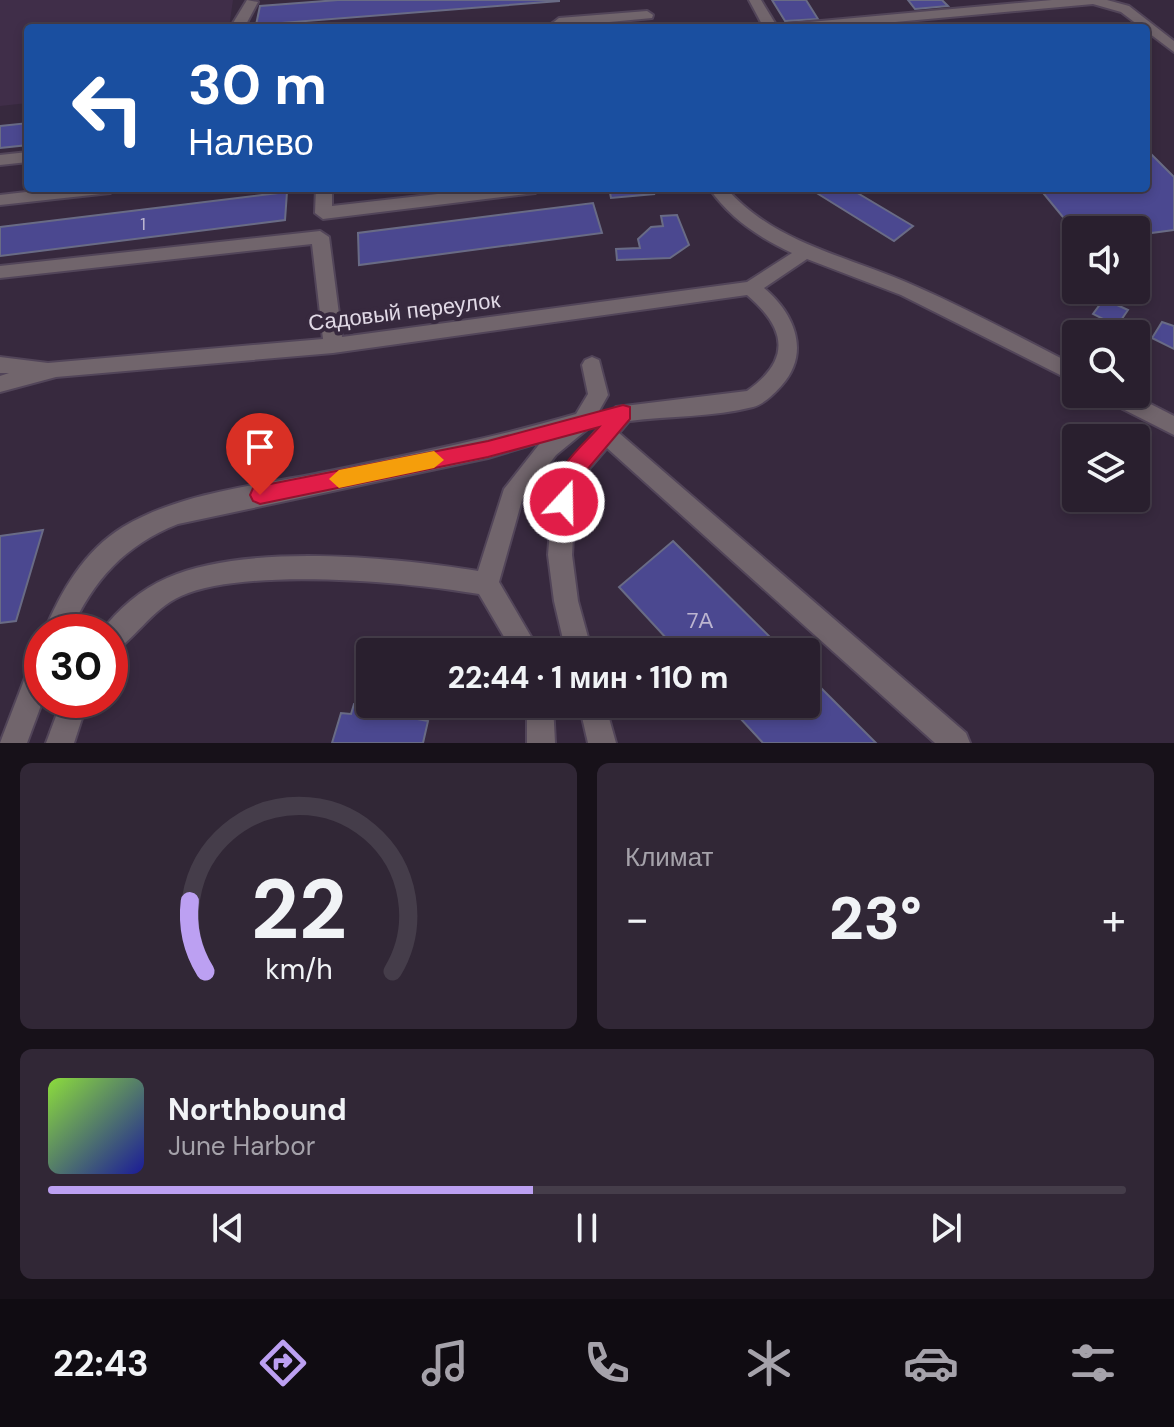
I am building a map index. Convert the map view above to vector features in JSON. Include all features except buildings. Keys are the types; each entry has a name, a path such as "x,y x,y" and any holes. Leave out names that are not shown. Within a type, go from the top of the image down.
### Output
{"street":[{"path":"557,24 650,22 640,0"},
{"path":"755,0 769,24"},
{"path":"889,0 908,23"},
{"path":"884,24 1081,0 1104,1 1125,9 1144,24"},
{"path":"240,24 256,1"},
{"path":"1150,29 1174,48"},
{"path":"0,160 24,157"},
{"path":"0,200 73,192"},
{"path":"324,192 320,237 333,346"},
{"path":"323,213 501,192"},
{"path":"721,192 742,216 804,253 904,288 1062,368"},
{"path":"0,272 320,237"},
{"name":"Садовый переулок","path":"0,384 56,369 333,346 751,288 804,253"},
{"path":"67,614 96,565 120,540 156,519 203,506 488,449 583,421 623,413 751,399 769,389 781,376 789,358 783,320 771,303 751,288"},
{"path":"0,365 56,369"},
{"path":"486,584 512,496 548,449 583,421 598,395 592,365"},
{"path":"1139,408 1174,426"},
{"path":"575,638 566,601 560,555 565,481 623,413"},
{"path":"606,434 956,743"},
{"path":"128,619 136,610 176,586 226,572 427,572 486,584 519,638"},
{"path":"13,743 24,714"},
{"path":"60,743 69,718"},
{"path":"540,718 541,743"},
{"path":"596,718 602,743"}],"shaded area":[{"path":"0,0 233,0 230,24 24,24 24,103 0,106"}],"slow traffic":[{"path":"339,479 434,460"}],"route":[{"path":"260,495 488,449 583,421 623,413 565,481 564,502"}]}
